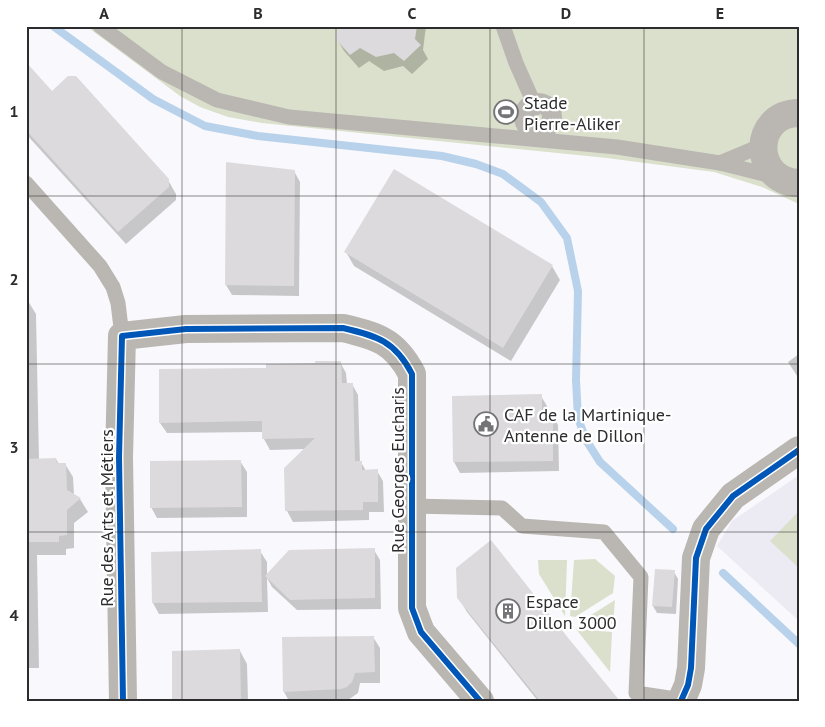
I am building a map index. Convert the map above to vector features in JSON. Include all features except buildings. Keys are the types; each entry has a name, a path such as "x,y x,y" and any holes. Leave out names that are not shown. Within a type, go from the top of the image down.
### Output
{"street":[{"path":"793,183 774,173 767,164 763,145 770,127 776,120 784,115 799,113"},
{"name":"Rue Georges Eucharis","path":"122,336 186,329 343,328 368,334 389,344 404,359 412,374 412,608 421,632 480,701"},
{"name":"Rue des Arts et Métiers","path":"122,336 119,456 122,701"},
{"path":"681,700 688,685 692,668 696,558 706,529 733,496 799,450"}],"lane":[{"path":"100,26 162,72 217,100 288,117 543,125 617,147 720,163 793,183"},
{"path":"503,26 516,63 543,125"},
{"path":"720,163 763,145"},
{"path":"26,183 104,273 113,287 118,303 122,336"},
{"path":"411,506 502,508 522,526 604,532 641,577 636,693 681,700"}],"shaded area":[{"path":"799,475 799,621 717,546 732,521"}],"green space":[{"name":"Stade Pierre-Aliker","path":"86,26 799,26 799,204 762,187 714,172 607,158 262,123 228,117 200,107 180,96"},
{"path":"799,511 799,568 770,541"},
{"path":"595,559 615,576 613,593 575,617 570,616 574,560"},
{"path":"538,560 567,560 565,616 539,574"},
{"path":"615,600 613,624 580,622"},
{"path":"576,629 612,632 610,672"}],"waterway":[{"path":"53,26 153,99 205,126 258,136 442,156 476,164 503,174 541,202 567,238 578,291 576,380 578,418 586,440 600,462 673,529"},
{"path":"723,573 799,644"}],"cycle path":[{"path":"123,701 119,457 122,336 186,329 343,328 375,337 392,347 406,363 412,374 412,608 421,632 480,701"},
{"path":"681,701 688,685 691,668 696,558 706,529 733,496 799,450"}],"place":[{"name":"Stade Pierre-Aliker","path":"506,112"},
{"name":"CAF de la Martinique- Antenne de Dillon","path":"486,424"},
{"name":"Espace Dillon 3000","path":"508,611"}]}
